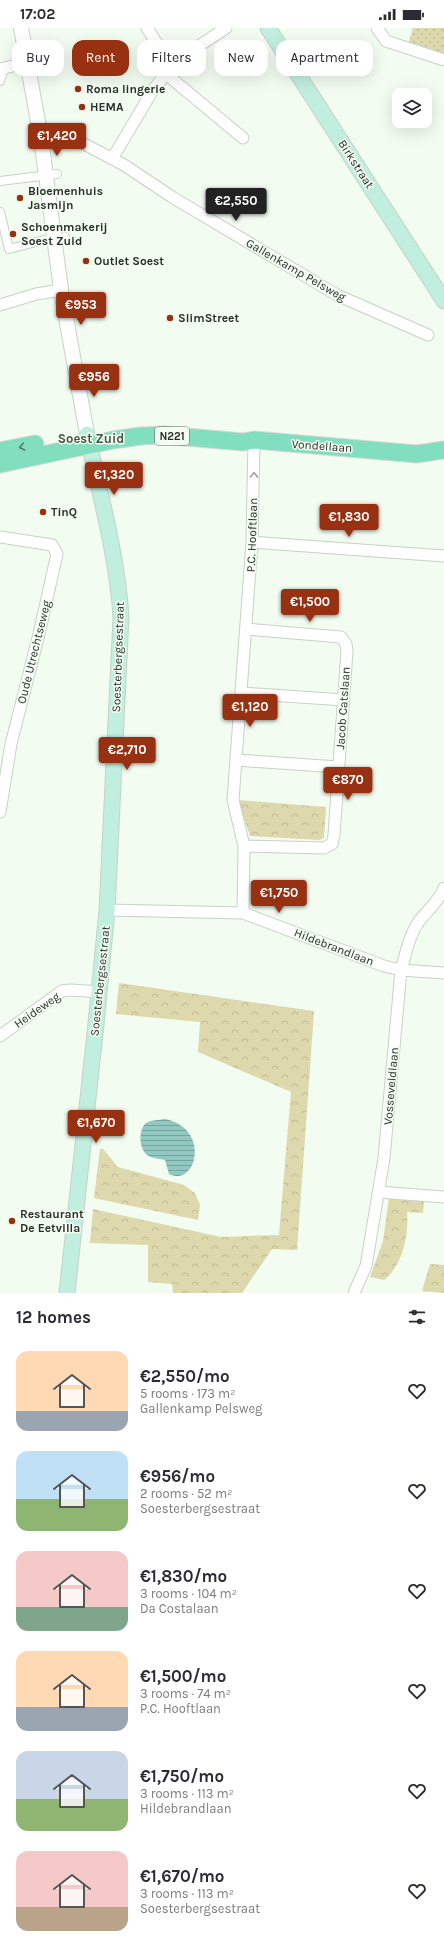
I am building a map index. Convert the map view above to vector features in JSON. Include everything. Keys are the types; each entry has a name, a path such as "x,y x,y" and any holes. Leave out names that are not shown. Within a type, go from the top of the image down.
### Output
{"main road":[{"name":"Birkstraat","path":"268,28 444,300"},
{"name":"Vondellaan","path":"88,439 164,435 242,442 254,440 417,454 444,450"},
{"name":"N221","path":"0,451 88,439"},
{"name":"N221","path":"0,464 88,439"},
{"name":"Soesterbergsestraat","path":"67,1293 100,992 107,910 121,617 119,583 88,439"},
{"name":"Vondellaan","path":"390,451 444,440"}],"street":[{"name":"Soesterbergsestraat","path":"21,28 23,40"},
{"path":"147,28 153,40"},
{"path":"206,41 226,28"},
{"path":"377,28 386,42 444,60"},
{"path":"0,81 2,68 12,66"},
{"name":"Soesterbergsestraat","path":"29,76 41,138 52,174 60,237 61,290 88,439"},
{"path":"112,158 153,90 164,76"},
{"path":"176,76 243,138"},
{"name":"Gallenkamp Pelsweg","path":"41,138 70,137 112,158 172,197 337,295 428,335"},
{"path":"0,181 52,174"},
{"path":"0,212 9,249 60,237"},
{"path":"0,306 36,294 61,290"},
{"name":"P.C. Hooftlaan","path":"242,913 244,846 233,800 252,542 254,440"},
{"name":"Oude Utrechtseweg","path":"0,537 52,545 57,554 39,634 11,744 0,812"},
{"path":"252,542 444,556"},
{"name":"Jacob Catslaan","path":"244,846 324,848 332,844 334,835 347,651 346,644 341,637 246,629"},
{"path":"241,693 344,700"},
{"path":"236,760 338,767"},
{"name":"Vosseveldlaan","path":"354,1293 366,1266 384,1158 401,970 409,942 419,921 435,904 444,888"},
{"name":"Hildebrandlaan","path":"107,910 242,913 384,966 401,970 444,973"},
{"name":"Heideweg","path":"0,1036 62,991 71,990 100,992"},
{"path":"379,1192 444,1197"}],"green space":[{"path":"413,28 444,28 444,57 407,48"},
{"path":"238,800 326,807 324,838 319,840 250,836"},
{"path":"119,983 314,1011 297,1250 272,1249 242,1293 173,1293 172,1284 148,1282 148,1245 90,1243 93,1209 221,1237 279,1235 291,1092 198,1052 200,1022 116,1014"},
{"path":"100,1149 103,1149 118,1167 184,1185 195,1193 200,1205 198,1220 94,1198"},
{"path":"389,1198 424,1201 423,1213 407,1212 406,1240 400,1258 391,1274 384,1280 370,1277 383,1241"},
{"path":"430,1264 444,1265 444,1293 422,1291"}],"water":[{"path":"165,1119 180,1125 189,1133 194,1144 195,1155 192,1165 187,1173 179,1176 169,1174 165,1160 153,1158 147,1155 141,1144 140,1139 143,1126 146,1123"}],"place":[{"name":"Roma lingerie","path":"78,89"},
{"name":"HEMA","path":"82,107"},
{"name":"Bloemenhuis Jasmijn","path":"20,198"},
{"name":"Schoenmakerij Soest Zuid","path":"13,234"},
{"name":"Outlet Soest","path":"86,261"},
{"name":"SlimStreet","path":"170,318"},
{"name":"TinQ","path":"43,512"},
{"name":"Restaurant De Eetvilla","path":"12,1221"}],"district":[{"name":"Soest Zuid","path":"91,438"}]}
